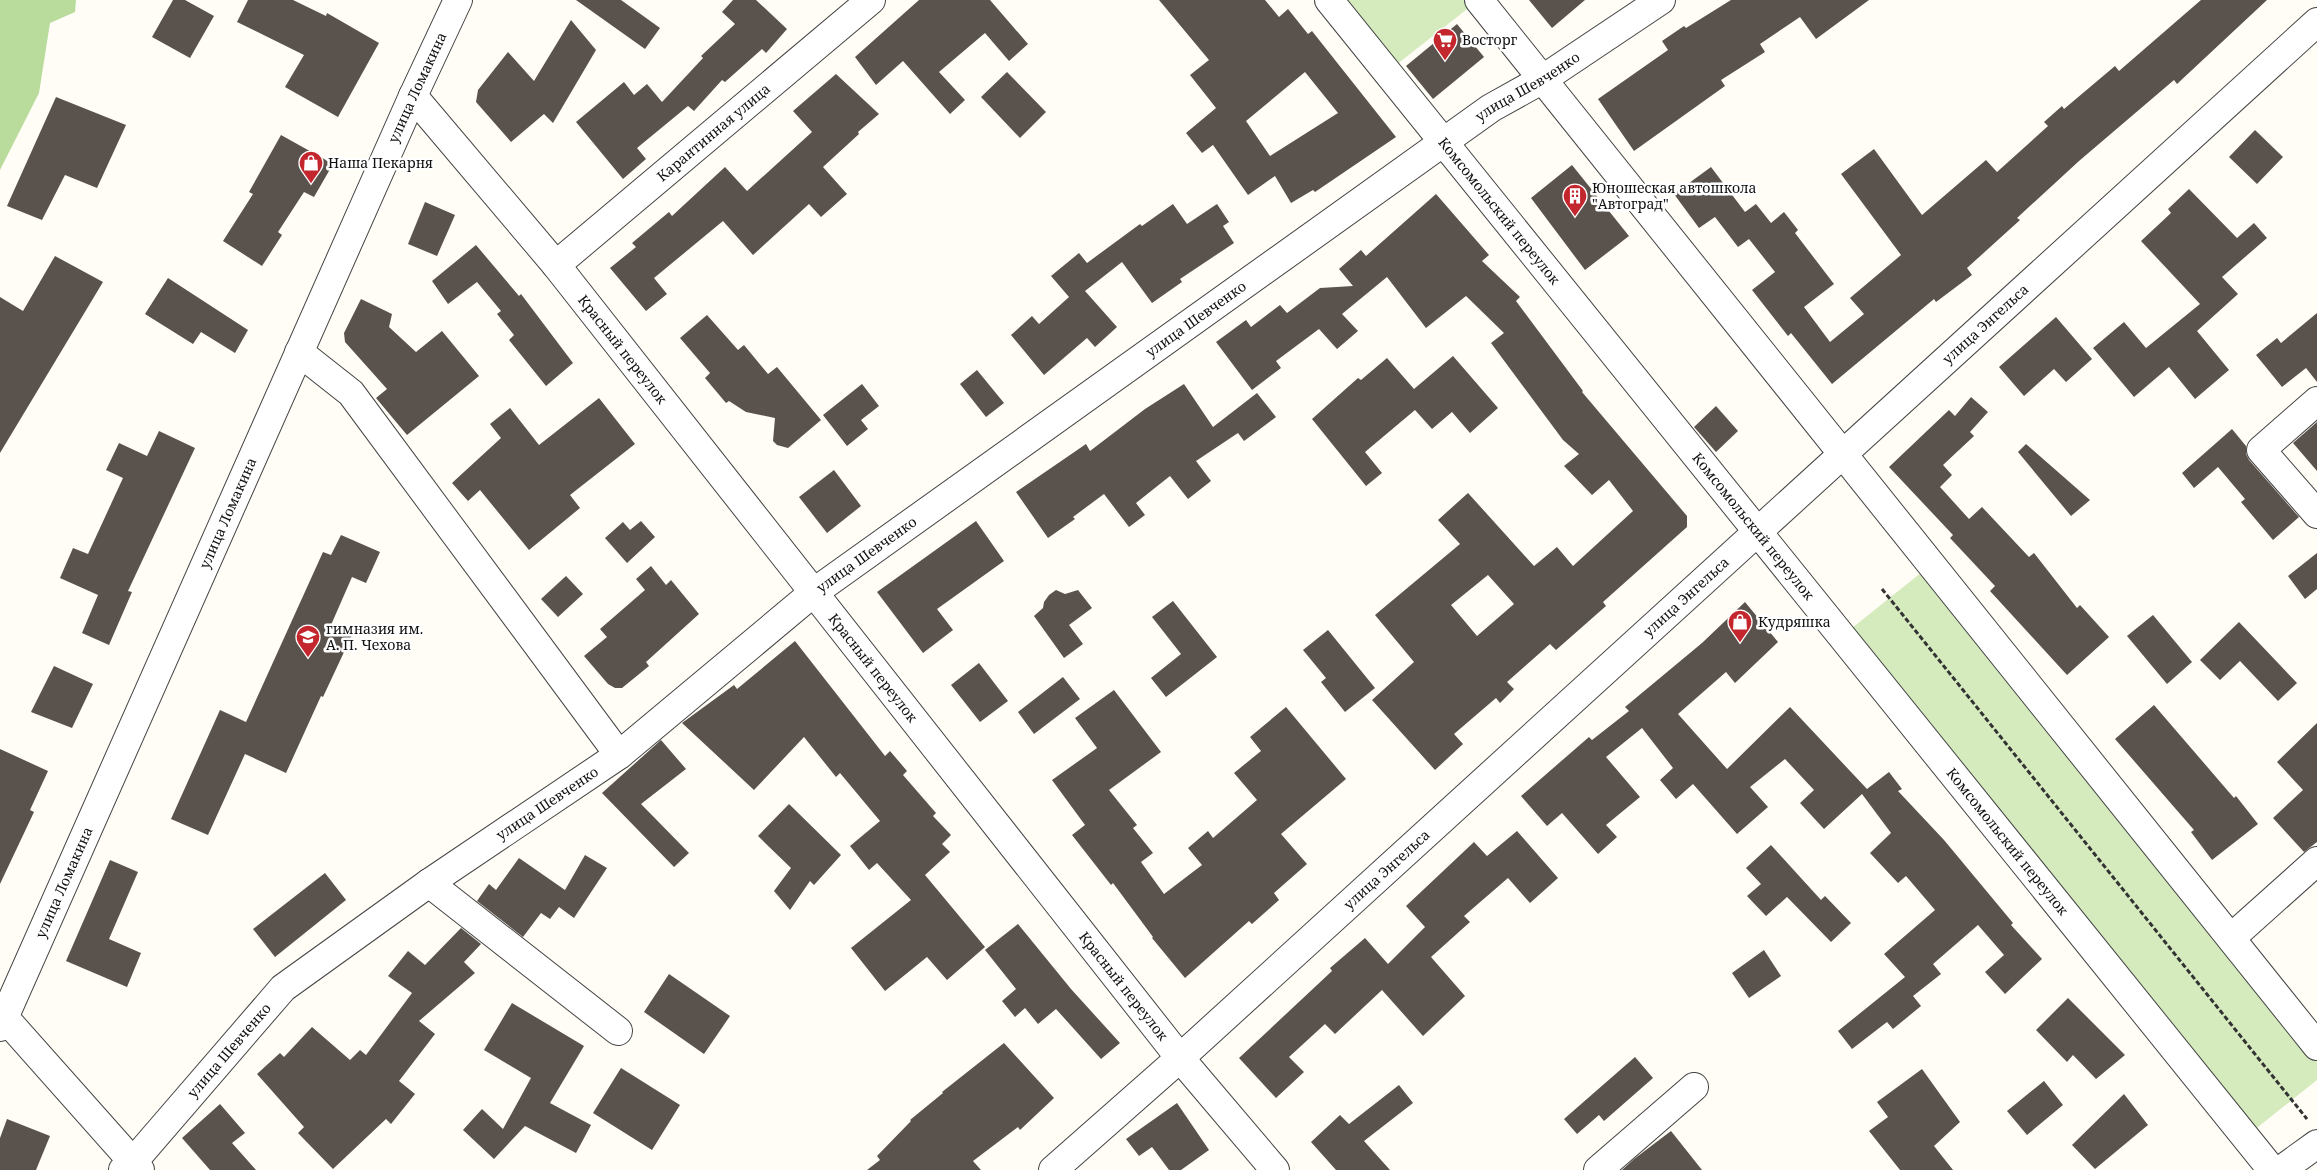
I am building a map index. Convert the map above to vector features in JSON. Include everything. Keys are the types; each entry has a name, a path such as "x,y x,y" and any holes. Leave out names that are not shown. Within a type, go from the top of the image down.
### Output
{"street":[{"name":"улица Ломакина","path":"2,1022 413,96 458,0"},
{"name":"Карантинная улица","path":"556,265 871,0"},
{"name":"Комсомольский переулок","path":"1329,0 1759,531 2272,1170"},
{"path":"1479,0 2317,1046"},
{"name":"улица Шевченко","path":"132,1167 283,988 429,883 619,755 813,593 1443,141 1491,108 1543,79 1661,0"},
{"name":"улица Энгельса","path":"1053,1170 1180,1058 2317,22"},
{"name":"Красный переулок","path":"413,96 556,265 1180,1058 1275,1170"},
{"path":"299,352 351,394 619,755"},
{"path":"2317,401 2261,450 2317,514"},
{"path":"2231,938 2317,860"},
{"path":"429,883 618,1031"},
{"path":"2,1022 132,1167"},
{"path":"1598,1170 1694,1087"},
{"path":"2281,1170 2314,1134"}],"path":[{"path":"1882,589 2314,1134"}],"green space":[{"path":"0,0 76,0 75,12 50,23 39,93 0,170"},
{"path":"1344,0 1466,0 1471,6 1396,65"},
{"path":"1927,568 2317,1058 2317,1080 2253,1131 1852,628"}],"building":[{"path":"173,0 185,0 214,16 190,58 152,37"},
{"path":"248,0 293,0 326,16 327,13 379,43 338,117 285,87 304,55 237,22"},
{"path":"576,0 621,0 660,28 645,49"},
{"path":"733,0 756,0 787,29 766,53 762,49 725,82 722,80 694,111 688,106 637,148 646,159 623,179 576,122 624,82 634,95 647,84 662,102 703,58 701,56 735,24 722,12"},
{"path":"919,0 990,0 1028,44 1009,61 985,33 939,72 965,100 950,114 903,61 876,85 855,57"},
{"path":"1159,0 1265,0 1279,17 1288,9 1308,34 1312,31 1396,137 1315,192 1313,190 1291,203 1275,176 1248,195 1213,145 1202,153 1186,133 1216,108 1190,75 1209,60","holes":["1305,72 1338,113 1270,156 1246,121"]},
{"path":"1529,0 1585,0 1552,28"},
{"path":"1731,0 1869,0 1816,39 1800,17 1760,44 1765,52 1721,80 1725,86 1634,151 1598,99 1668,50 1662,41 1684,26 1686,28"},
{"path":"2201,0 2267,0 2177,84 2174,80 2079,161 2017,218 2020,220 1967,268 1972,275 1936,302 1934,299 1832,384 1791,333 1788,336 1752,290 1775,272 1749,239 1738,247 1715,217 1699,228 1674,194 1711,167 1745,212 1756,204 1771,223 1784,212 1798,230 1795,233 1834,284 1804,307 1830,342 1864,314 1850,298 1901,255 1841,174 1874,149 1922,215 1986,160 1997,172 2048,126 2044,122 2062,106 2064,109 2115,66 2119,71"},
{"path":"571,20 596,50 553,123 544,114 511,142 476,102 478,90 508,52 534,81"},
{"name":"Восторг","path":"1457,24 1484,57 1433,99 1406,66"},
{"path":"1007,72 1046,112 1020,138 981,97"},
{"path":"836,74 879,114 823,167 847,194 821,217 809,204 753,255 723,221 654,278 667,294 646,311 610,268 636,247 632,243 669,212 672,216 725,167 747,191 812,132 793,111"},
{"path":"56,97 126,125 97,188 65,175 42,220 7,206"},
{"path":"2255,130 2283,157 2257,184 2229,157"},
{"path":"281,135 333,164 314,197 304,192 278,232 282,235 262,266 223,241 253,194 249,192"},
{"name":"Юношеская автошкола \"Автоград\"","path":"1572,165 1629,236 1585,270 1531,198"},
{"path":"2189,189 2237,238 2254,223 2267,238 2222,277 2238,294 2197,331 2229,370 2195,399 2169,367 2134,397 2093,348 2124,322 2146,348 2200,304 2141,241 2171,213 2168,209"},
{"path":"1436,194 1489,255 1482,261 1520,297 1516,301 1582,392 1687,516 1687,527 1603,602 1606,606 1556,650 1550,644 1507,682 1514,689 1500,703 1496,698 1454,734 1463,744 1435,770 1372,700 1414,662 1375,615 1460,544 1438,520 1468,493 1534,566 1557,547 1573,566 1633,511 1609,480 1592,495 1564,466 1579,454 1563,440 1491,343 1504,333 1466,296 1426,328 1387,277 1342,314 1358,331 1337,349 1319,329 1276,361 1281,368 1252,390 1216,342 1246,320 1251,327 1280,305 1287,313 1320,288 1353,286 1339,269 1361,250 1366,256","holes":["1488,575 1514,604 1477,636 1451,605"]},
{"path":"425,202 455,215 437,256 408,244"},
{"path":"1173,204 1187,224 1217,204 1229,222 1223,226 1234,243 1180,279 1182,282 1152,303 1122,262 1085,291 1117,327 1095,347 1087,338 1044,375 1011,335 1032,316 1039,324 1069,297 1051,276 1079,253 1087,263 1140,224 1142,226"},
{"path":"476,245 519,296 521,294 573,363 546,386 509,340 514,335 497,314 501,311 477,282 448,304 432,281"},
{"path":"55,256 103,282 0,453 0,297 23,311"},
{"path":"168,278 248,330 235,353 201,332 193,344 145,314"},
{"path":"361,299 392,314 389,327 416,352 442,331 479,376 407,435 376,398 387,389 345,342 344,333"},
{"path":"2317,313 2317,382 2306,368 2282,387 2256,355 2277,338 2281,343"},
{"path":"707,315 738,350 744,345 768,374 777,367 821,420 788,448 777,445 773,441 775,418 746,412 729,401 726,403 705,378 710,373 680,338"},
{"path":"2056,317 2092,359 2066,382 2054,369 2024,396 1999,367"},
{"path":"1453,356 1498,408 1470,433 1452,412 1432,429 1415,410 1365,452 1382,473 1366,486 1312,419 1358,378 1361,380 1387,358 1414,389"},
{"path":"977,370 1004,403 986,417 960,384"},
{"path":"862,384 879,406 861,420 868,429 847,446 823,415"},
{"path":"1184,384 1213,427 1257,393 1276,417 1244,441 1238,433 1196,461 1211,481 1188,499 1170,476 1136,503 1145,515 1129,527 1104,494 1073,517 1075,519 1048,538 1016,492 1086,444 1090,451 1145,409"},
{"path":"1971,397 1988,412 1970,432 1974,436 1943,465 1952,475 1940,487 1969,519 1982,507 2029,557 2034,553 2077,608 2080,605 2109,637 2067,675 1990,591 1995,586 1950,538 1953,535 1889,467 1949,410 1955,416"},
{"path":"599,398 635,444 570,495 580,508 529,550 480,490 468,501 452,483 501,438 490,424 510,408 539,445"},
{"path":"1716,406 1738,431 1716,452 1694,427"},
{"path":"2317,422 2317,471 2293,443"},
{"path":"2232,429 2246,446 2246,454 2249,460 2299,517 2273,540 2241,502 2245,499 2218,467 2194,488 2182,473"},
{"path":"159,431 195,448 128,591 132,592 109,645 82,633 98,595 60,578 73,548 88,554 123,478 106,470 119,443 147,456"},
{"path":"2026,444 2090,500 2071,516 2018,452"},
{"path":"834,470 861,506 827,533 799,497"},
{"path":"641,521 655,537 627,563 605,538 623,522 630,530"},
{"path":"976,521 1004,561 937,609 953,630 923,653 877,592"},
{"path":"341,535 380,552 366,583 352,577 331,625 352,635 323,697 321,696 286,773 245,754 208,835 171,819 220,710 246,722 323,552 331,555"},
{"path":"2317,553 2317,589 2305,599 2288,576"},
{"path":"651,566 666,585 671,580 699,614 646,662 649,666 622,688 615,688 608,684 584,656 607,637 600,629 645,590 636,579"},
{"path":"566,576 583,594 558,617 541,599"},
{"path":"1056,590 1065,594 1078,590 1092,608 1069,625 1083,644 1064,658 1034,616 1043,608 1044,602 1049,595"},
{"path":"1173,601 1217,657 1166,697 1151,678 1181,654 1152,617"},
{"path":"1745,602 1778,642 1735,683 1726,672 1678,714 1727,769 1790,707 1867,789 1889,772 1902,789 1898,791 1944,840 2013,923 2011,925 2042,959 2005,994 1985,972 2004,955 1978,925 1933,964 1941,974 1913,996 1921,1006 1893,1029 1887,1022 1852,1049 1838,1031 1905,977 1884,954 1935,910 1906,876 1898,883 1870,853 1891,833 1862,794 1824,829 1800,803 1814,790 1785,759 1750,787 1768,807 1737,834 1693,784 1676,799 1660,780 1673,768 1642,728 1606,757 1640,797 1606,825 1617,837 1598,854 1562,813 1547,826 1521,796 1589,737 1592,740 1629,711 1625,707 1702,643"},
{"path":"2153,615 2192,662 2167,684 2127,636"},
{"path":"2239,622 2297,683 2278,701 2240,661 2220,680 2200,660"},
{"path":"1328,630 1375,688 1345,712 1321,682 1326,678 1303,650"},
{"path":"795,641 885,756 890,751 907,771 903,775 936,813 933,816 951,835 942,844 950,852 925,875 985,947 947,980 927,957 885,991 851,948 911,900 877,863 869,870 850,846 880,821 840,773 836,777 804,737 754,790 682,723 734,685 737,689"},
{"path":"979,663 1008,701 980,722 951,685"},
{"path":"54,666 93,684 72,728 31,712"},
{"path":"1063,677 1080,699 1034,734 1018,712"},
{"path":"1114,690 1161,752 1109,790 1137,825 1133,828 1153,853 1141,862 1164,894 1202,865 1188,848 1208,831 1213,838 1257,800 1234,773 1261,751 1250,737 1286,707 1346,779 1281,834 1307,864 1274,893 1279,900 1252,924 1249,921 1185,978 1152,938 1113,883 1111,885 1072,835 1085,825 1052,780 1097,748 1075,718"},
{"path":"2154,705 2234,798 2236,796 2258,824 2212,860 2191,832 2194,830 2115,739"},
{"path":"2317,723 2317,842 2304,852 2273,818 2303,790 2277,762"},
{"path":"661,740 686,769 641,804 689,853 674,867 602,793"},
{"path":"0,749 48,771 30,810 34,812 0,884"},
{"path":"789,804 841,855 814,885 810,881 790,910 774,891 791,868 758,836"},
{"path":"1517,831 1558,878 1530,903 1508,878 1464,916 1470,922 1431,957 1465,996 1423,1036 1382,990 1335,1034 1325,1024 1289,1057 1304,1072 1276,1098 1239,1058 1332,971 1330,968 1365,938 1388,964 1425,927 1406,906 1474,842 1487,856"},
{"path":"1771,845 1821,900 1825,896 1851,923 1831,942 1787,897 1766,916 1747,896 1761,884 1746,868"},
{"path":"585,855 607,868 574,918 559,907 550,919 541,913 523,937 477,901 489,884 496,890 519,858 565,890"},
{"path":"110,860 138,872 109,939 141,953 127,987 66,961"},
{"path":"325,873 346,900 275,957 253,929"},
{"path":"1018,924 1071,989 1120,1043 1101,1059 1056,1009 1038,1024 1025,1008 1015,1017 1002,1001 1016,989 985,950"},
{"path":"461,928 481,944 464,962 475,973 419,1021 435,1034 399,1081 415,1094 391,1124 386,1119 333,1169 298,1133 304,1127 257,1074 280,1053 284,1057 312,1027 350,1060 360,1050 366,1055 412,993 388,976 408,951 425,965"},
{"path":"1764,950 1781,976 1749,998 1732,973"},
{"path":"669,974 730,1016 704,1054 644,1012"},
{"path":"2068,998 2125,1055 2096,1079 2073,1055 2067,1062 2036,1030"},
{"path":"512,1003 584,1046 550,1103 591,1125 576,1153 525,1126 494,1159 463,1130 482,1109 503,1129 531,1078 484,1050"},
{"path":"1004,1043 1054,1098 1020,1130 1018,1127 973,1161 981,1170 867,1170 880,1160 877,1156 910,1120"},
{"path":"1635,1057 1653,1078 1604,1121 1599,1115 1577,1134 1564,1119"},
{"path":"621,1068 680,1105 652,1150 593,1113"},
{"path":"1922,1069 1960,1122 1934,1146 1953,1170 1900,1170 1869,1131 1888,1117 1877,1102"},
{"path":"2044,1081 2063,1105 2027,1135 2007,1111"},
{"path":"1399,1085 1413,1103 1364,1141 1390,1170 1336,1170 1311,1142 1340,1115 1349,1124"},
{"path":"2124,1094 2148,1125 2095,1169 2072,1145"},
{"path":"1177,1103 1209,1150 1181,1170 1169,1170 1152,1147 1139,1156 1126,1139"},
{"path":"220,1104 245,1133 232,1143 256,1170 210,1170 182,1138"},
{"path":"7,1119 50,1136 36,1170 0,1170 0,1138"},
{"path":"1671,1131 1702,1170 1622,1170 1634,1159"}],"place":[{"name":"Восторг","path":"1445,61"},
{"name":"Наша Пекарня","path":"311,184"},
{"name":"Юношеская автошкола \"Автоград\"","path":"1575,217"},
{"name":"Кудряшка","path":"1740,643"},
{"name":"гимназия им. А. П. Чехова","path":"308,658"}]}
